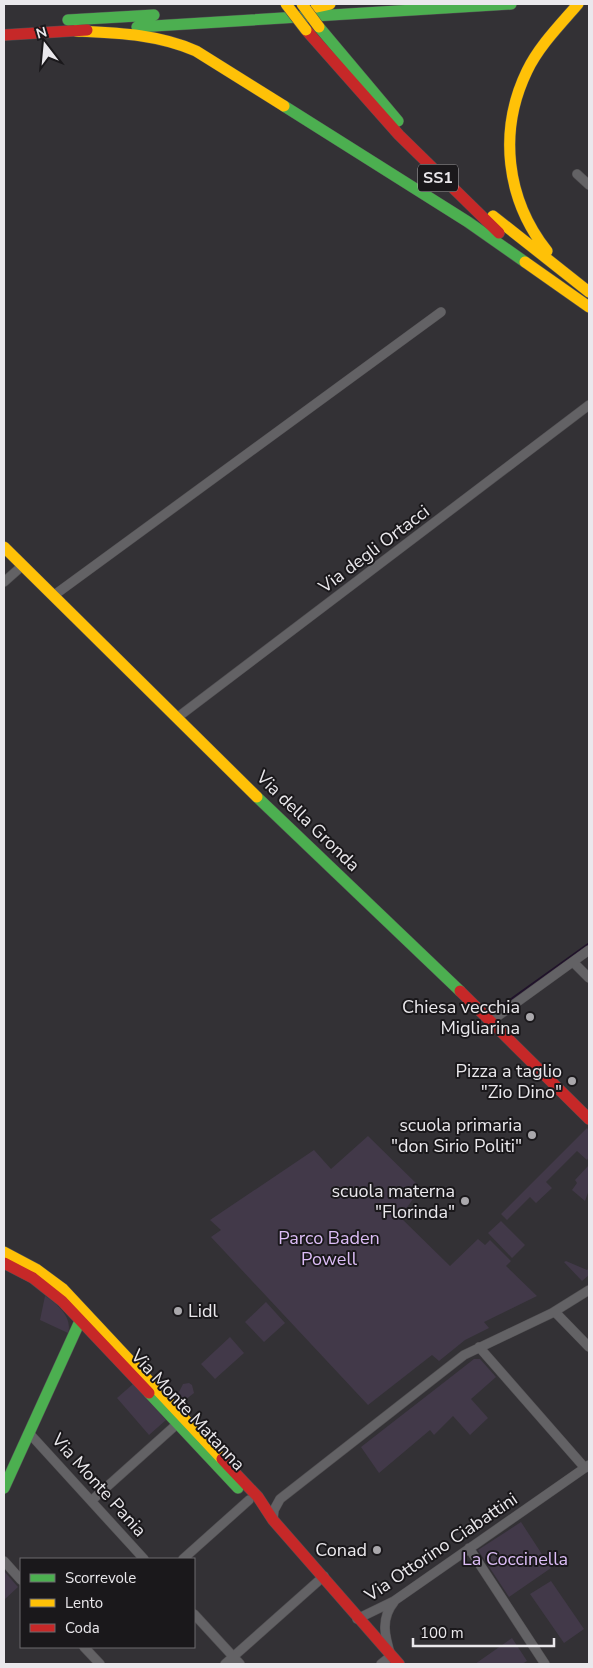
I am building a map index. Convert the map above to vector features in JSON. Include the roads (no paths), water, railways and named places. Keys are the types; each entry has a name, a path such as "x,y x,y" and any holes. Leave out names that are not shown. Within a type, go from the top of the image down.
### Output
{"main road":[{"name":"SS1","path":"286,4 362,98 443,182 499,233 589,306"},
{"name":"SS1","path":"302,4 348,64 439,164 520,239 589,291"},
{"path":"316,7 330,4"},
{"path":"4,24 377,4"},
{"path":"4,34 511,4"},
{"path":"578,4 540,49 524,78 513,118 510,159 520,210 529,229 548,252 589,291"},
{"path":"76,31 152,36 174,41 196,51 468,222 589,306"},
{"name":"Via della Gronda","path":"4,547 178,717 216,757 491,1021 589,1119"},
{"name":"Via Monte Matanna","path":"4,1252 49,1277 92,1320 254,1499 265,1516 273,1520 324,1576 358,1618 396,1660"},
{"name":"Via Monte Matanna","path":"4,1263 48,1289 80,1320 177,1424 254,1499"},
{"path":"4,1488 80,1320"}],"street":[{"path":"577,174 589,185"},
{"path":"53,596 441,312"},
{"name":"Via degli Ortacci","path":"178,717 589,406"},
{"path":"4,582 22,566"},
{"path":"491,1021 589,950"},
{"path":"573,962 589,978"},
{"path":"273,1520 280,1500 464,1355 555,1312 589,1290"},
{"path":"555,1312 589,1347"},
{"path":"479,1347 587,1467"},
{"path":"90,1501 177,1424"},
{"name":"Via Monte Pania","path":"29,1433 141,1558"},
{"name":"Via Ottorino Ciabattini","path":"358,1618 394,1601 587,1467"},
{"path":"184,1558 254,1499 280,1500"},
{"path":"470,1548 545,1664"},
{"path":"4,1561 20,1579"},
{"path":"225,1664 324,1576"},
{"path":"381,1664 396,1660 385,1625 387,1612 394,1601"},
{"path":"195,1615 240,1664"},
{"path":"85,1648 100,1664"}],"waterway":[{"path":"495,1011 589,944"}],"place":[{"name":"Chiesa vecchia Migliarina","path":"530,1017"},
{"name":"Pizza a taglio \"Zio Dino\"","path":"572,1081"},
{"name":"scuola primaria \"don Sirio Politi\"","path":"532,1135"},
{"name":"scuola materna \"Florinda\"","path":"465,1201"},
{"name":"Lidl","path":"178,1311"},
{"name":"Conad","path":"377,1550"}],"park label":[{"name":"Parco Baden Powell","path":"329,1248"},
{"name":"La Coccinella","path":"515,1559"}]}
